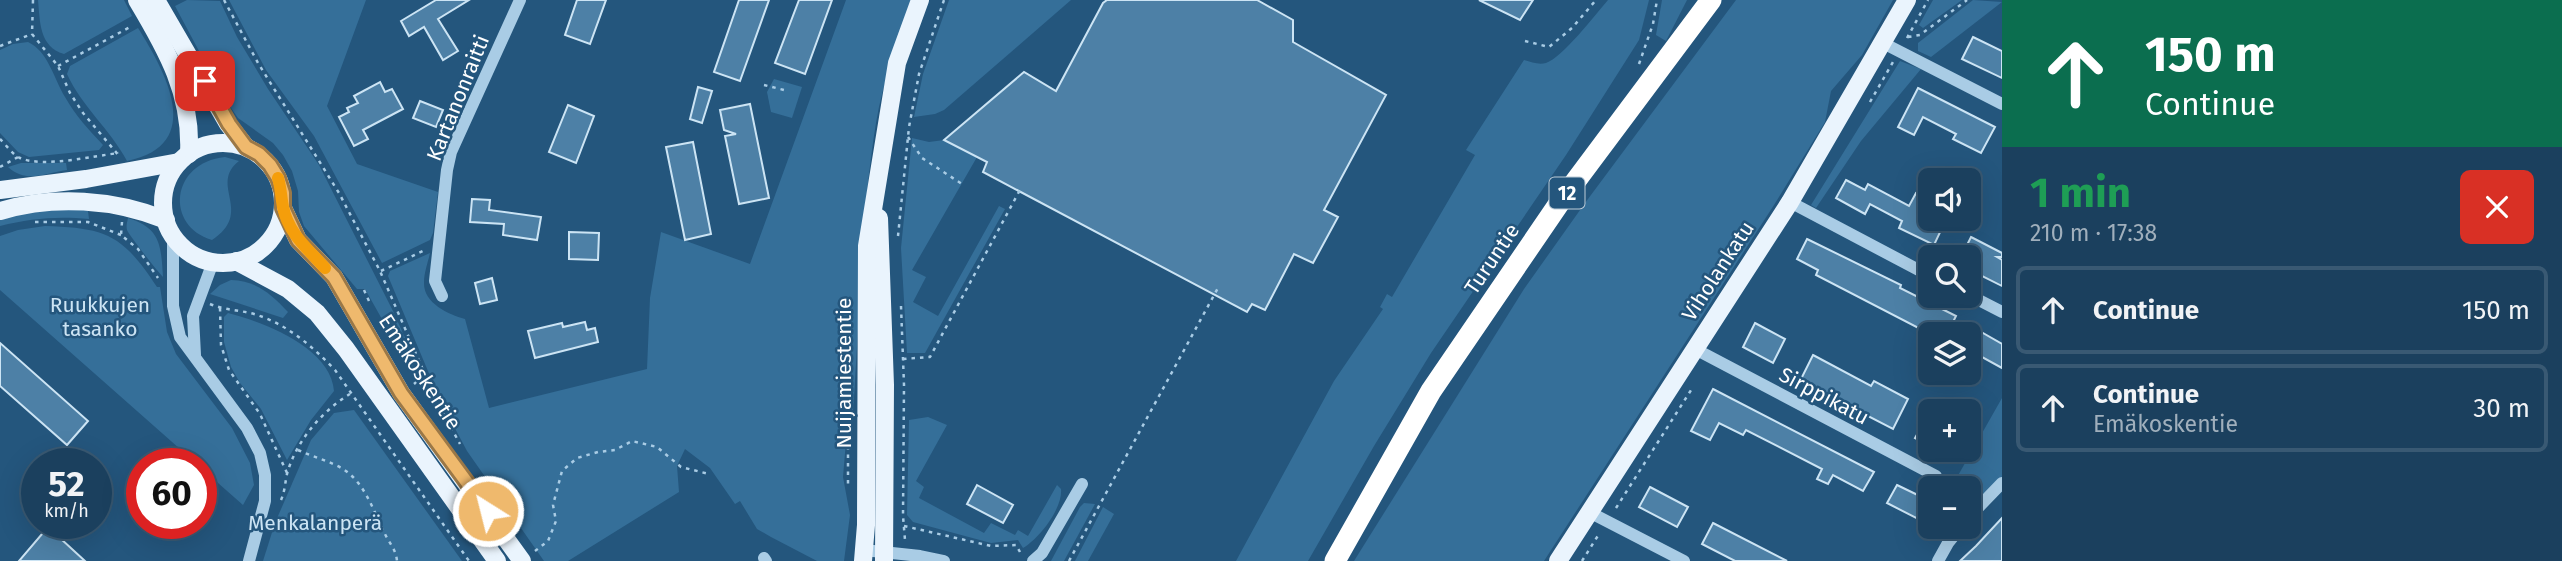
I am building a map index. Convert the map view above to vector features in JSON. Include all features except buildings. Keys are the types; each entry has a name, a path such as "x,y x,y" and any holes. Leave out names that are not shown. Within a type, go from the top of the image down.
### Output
{"highway":[{"name":"Turuntie","path":"1335,561 1432,391 1560,202 1712,0"}],"main road":[{"path":"137,0 165,49 185,98 190,128 184,158 166,185 163,203 169,228"},
{"path":"156,0 229,124 246,147"},
{"name":"Nuijamiestentie","path":"863,555 866,512 867,246 897,63 920,0"},
{"name":"Viholankatu","path":"1558,561 1790,202 1907,0"},
{"path":"2,186 122,173 184,158 216,143 232,143 259,154 274,172 283,193 279,226 268,243 254,255 236,261 213,262 190,253 169,228 123,206 44,202 5,210"},
{"name":"Nuijamiestentie","path":"876,187 885,361 884,556"},
{"name":"Emäkoskentie","path":"283,208 298,240 334,277 401,393 527,557"},
{"name":"Emäkoskentie","path":"236,261 288,289 317,313 346,349 497,561"}],"street":[{"name":"Kartanonraitti","path":"442,296 435,281 452,152 520,0"},
{"path":"1883,43 2002,104"},
{"path":"2,186 5,210"},
{"path":"1790,202 1918,270"},
{"path":"169,228 175,324 180,337 247,428 257,446 265,475 262,512 249,561"},
{"path":"195,356 193,316 197,299 213,262"},
{"path":"1981,301 2002,312"},
{"name":"Sirppikatu","path":"1695,349 1936,476"},
{"path":"1981,504 2002,482"},
{"path":"1032,561 1042,553 1082,484"},
{"path":"1589,512 1684,561"},
{"path":"1938,561 1951,539"},
{"path":"863,555 906,554 944,561"}],"path":[{"path":"33,0 32,34 58,66 82,113 118,153 123,163 122,173"},
{"path":"224,0 258,63 339,193 380,271 437,402 464,452"},
{"path":"898,236 908,136 919,74 944,0"},
{"path":"1525,41 1549,47 1572,28 1596,0"},
{"path":"1638,66 1653,23 1657,0"},
{"path":"1908,37 1920,35 1967,0"},
{"path":"58,66 136,24"},
{"path":"0,46 32,34"},
{"path":"764,85 784,90"},
{"path":"908,136 922,158 962,184"},
{"path":"0,139 18,157 32,160 59,160 118,153"},
{"path":"0,167 18,157"},
{"path":"903,359 930,357 1021,187"},
{"path":"121,234 123,206"},
{"path":"28,223 69,220 88,222 121,234 138,249 160,281 173,289"},
{"path":"380,271 438,244"},
{"path":"1069,561 1219,286"},
{"path":"900,297 903,359 903,516 906,554"},
{"path":"197,299 220,308 254,314 285,327 315,350 335,370 470,561"},
{"path":"220,308 221,345 229,370 260,414 288,473"},
{"path":"262,512 276,510 285,491 288,473 310,429 330,407 350,394"},
{"path":"527,557 548,541 556,521 553,505 562,471 577,458 615,450 632,441 657,447 681,467 709,474"},
{"path":"848,446 848,488"},
{"path":"298,450 342,468 353,476 370,500 374,513 396,551 397,561"},
{"path":"905,526 991,546 1016,545 1021,553"}],"green space":[{"path":"38,0 124,0 132,16 64,54 56,51 45,39"},
{"path":"187,0 220,1 237,37 268,89 319,165 393,311 410,349 414,370 365,289 357,289 304,226 299,212 298,191 292,171 283,155 273,143 238,118 224,98 175,6"},
{"path":"229,0 366,0 327,106 357,164 438,192 430,240 382,263 314,136 266,70"},
{"path":"846,0 911,0 883,92 870,162 851,438 846,441 843,477 850,515 844,561 817,561 757,529 740,501 735,504 710,468 685,449 677,466 679,492 568,561 544,561 467,451 441,402 388,276 390,271 430,253 425,289 432,302 465,319 489,408 647,369 650,298 661,232 750,264"},
{"path":"949,0 1071,0 944,110 914,117 923,74"},
{"path":"1608,0 1649,0 1639,40 1566,155 1431,353 1308,561 1236,561 1334,381 1383,309 1380,307 1387,294 1392,297 1475,155 1466,150 1524,60 1540,64 1553,59"},
{"path":"1662,0 1687,0 1666,41 1656,35"},
{"path":"1736,0 1893,0 1862,55 1831,91 1825,122 1774,205 1544,561 1354,561 1524,289"},
{"path":"1933,0 1962,0 1923,28 1919,25"},
{"path":"1973,0 2002,2 1931,57 1918,51 1918,43"},
{"path":"138,28 167,85 173,105 173,123 166,140 152,152 127,161 80,97 67,74 70,66"},
{"path":"28,42 41,52 69,104 103,145 99,150 29,157 18,152 0,133 0,50 13,44"},
{"path":"1900,61 1921,69 1861,141 1816,208 1811,205"},
{"path":"774,79 802,87 792,118 771,112 767,92"},
{"path":"912,138 929,142 944,140 977,157 912,270 926,277 913,302 938,316 999,206 1005,209 925,353 907,353 901,248"},
{"path":"225,157 239,161 231,170 228,180 230,219 224,230 212,240 197,233 186,222 180,196 184,182 193,171 207,162"},
{"path":"21,163 66,163 67,170 29,176 8,167"},
{"path":"29,210 88,211 89,219 44,218 0,226 0,218"},
{"path":"128,218 139,222 153,233 160,247 163,277 127,230"},
{"name":"Ruukkujen tasanko","path":"45,226 66,227 111,237 133,255 157,287 160,287 167,332 176,354 232,428 250,463 254,485 243,505 217,482 217,448 179,448 0,290 0,236"},
{"path":"231,280 248,283 263,290 288,312 283,318 210,294"},
{"path":"228,313 277,330 293,339 321,362 330,376 334,391 311,420 287,460 261,409 231,367 224,342 224,317"},
{"path":"2002,398 2002,478 1981,493 1981,476 1958,476 1966,462 1981,462 1981,435"},
{"name":"Menkalanperä","path":"354,410 462,561 263,561 275,523 311,440 334,413"},
{"path":"928,417 947,425 916,481 924,487 919,498 984,533 991,523 1015,535 1018,530 1028,536 1057,485 1061,489 1061,497 1054,514 1029,544 1023,548 1018,540 991,543 913,522 907,515 909,420"},
{"path":"1084,503 1095,504 1064,561 1051,561 1080,507"},
{"path":"1103,507 1114,514 1088,561 1075,561"}],"slow traffic":[{"path":"278,178 283,193 283,208 298,240 325,268"}],"route":[{"path":"205,81 216,104 246,147 259,154 278,178 283,193 283,208 298,240 334,277 401,393 488,511"}]}
